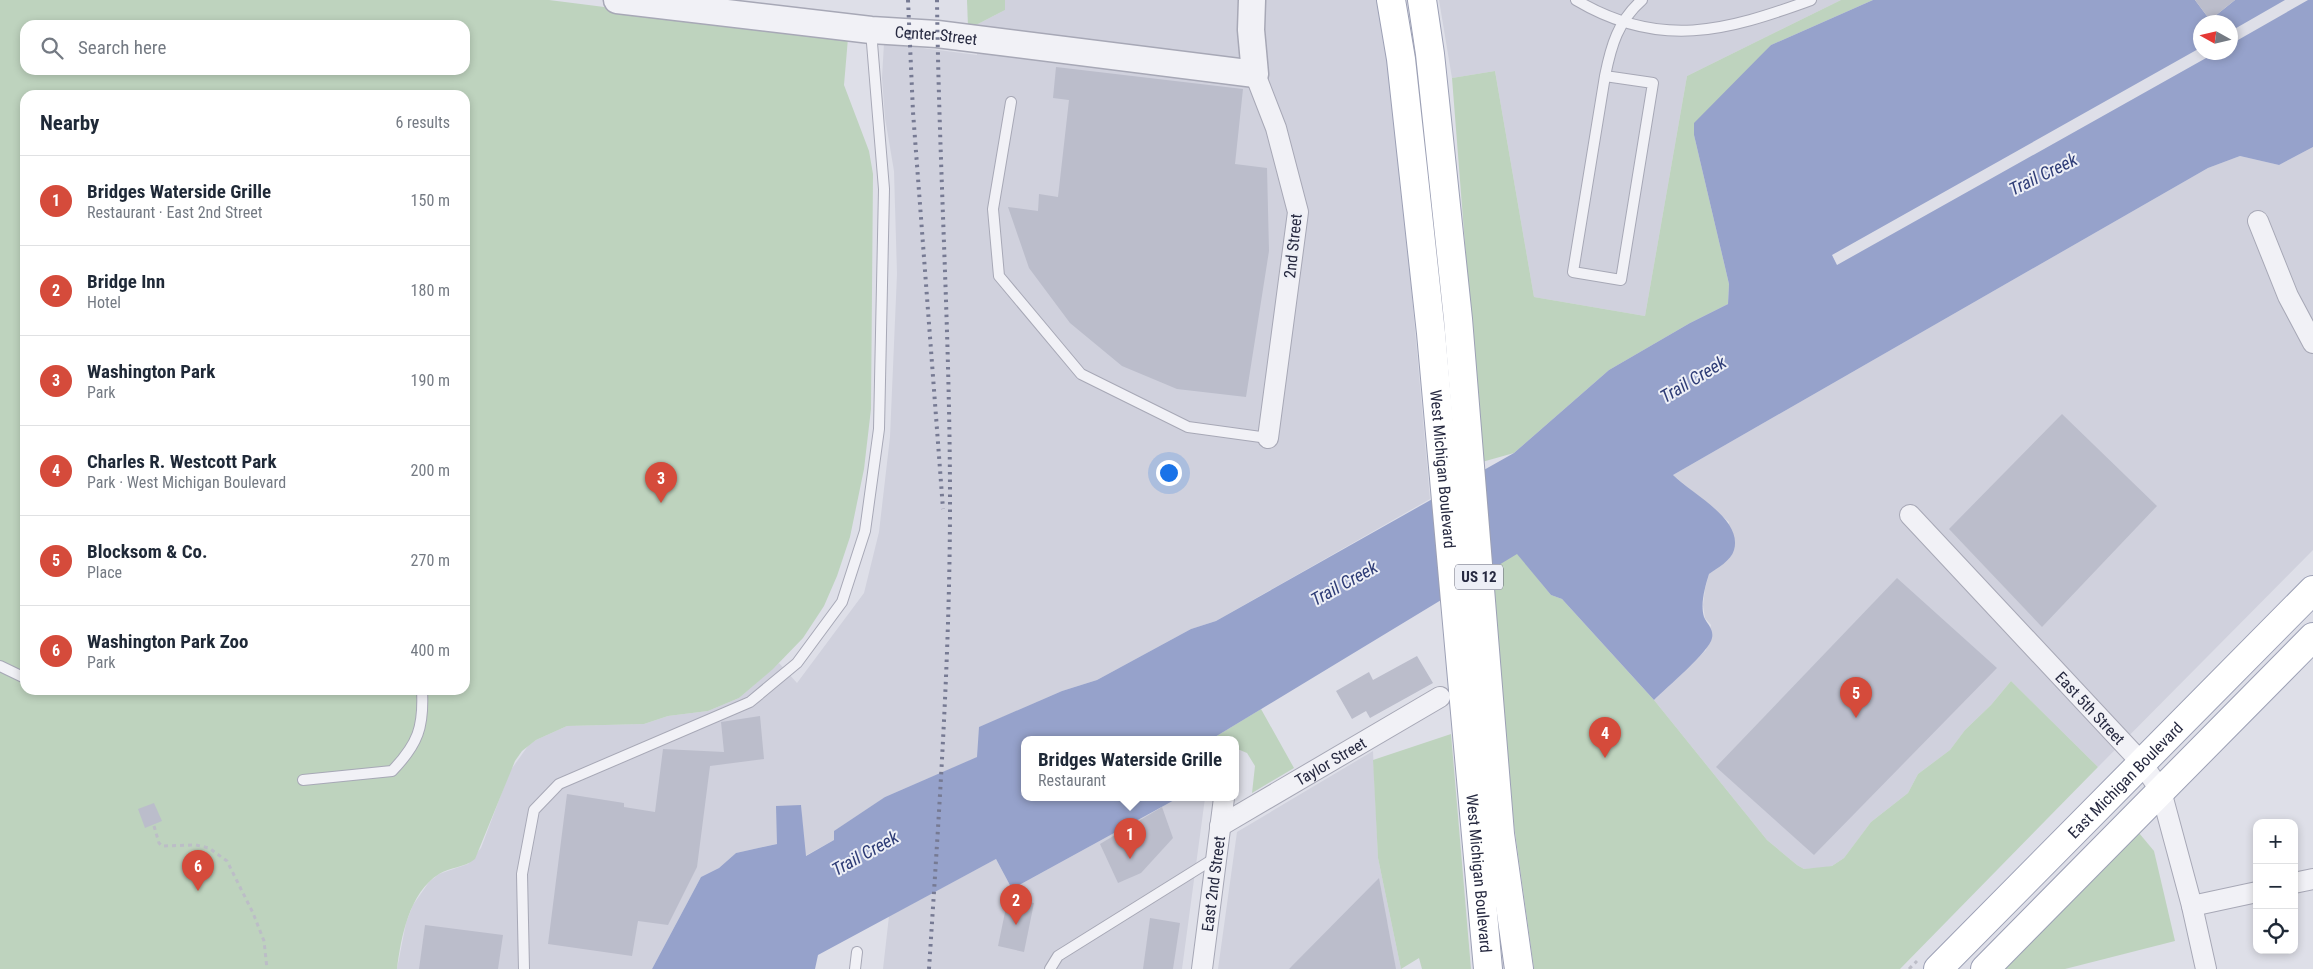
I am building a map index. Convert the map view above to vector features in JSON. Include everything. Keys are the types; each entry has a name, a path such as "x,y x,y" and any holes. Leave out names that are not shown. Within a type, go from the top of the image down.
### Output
{"main road":[{"name":"West Michigan Boulevard","path":"1391,0 1401,59 1431,333 1488,969"},
{"name":"West Michigan Boulevard","path":"1422,0 1430,54 1458,319 1500,834 1519,969"},
{"name":"East Michigan Boulevard","path":"1938,969 2106,802 2141,762 2313,590"},
{"name":"East Michigan Boulevard","path":"1985,969 2313,637"}],"street":[{"name":"Center Street","path":"617,0 720,6 871,30 937,34 1255,74"},
{"name":"2nd Street","path":"1252,0 1251,30 1255,74 1276,128 1298,212 1268,438"},
{"path":"2258,221 2288,296 2313,343"},
{"name":"East 5th Street","path":"1910,515 2141,762 2161,791 2192,906 2206,969"},
{"name":"Taylor Street","path":"1220,826 1440,697"},
{"name":"East 2nd Street","path":"1202,969 1224,801"},
{"path":"2298,882 2313,879"},
{"path":"2192,906 2253,893"}],"lane":[{"path":"1576,0 1595,11 1622,21 1645,28 1672,32 1709,30 1771,15 1812,0"},
{"path":"1604,76 1653,83 1621,280 1573,272 1604,76 1611,46 1622,21 1642,0"},
{"path":"524,969 522,874 534,810 559,784 750,702 797,663 842,602 865,531 879,429 884,189 871,30"},
{"path":"1011,102 993,209 1000,276 1082,374 1188,427 1268,438"},
{"path":"0,666 20,676"},
{"path":"303,780 392,770 413,747 420,734 423,709 422,695"},
{"path":"1050,969 1058,956 1216,858"},
{"path":"855,969 857,952"}],"path":[{"path":"154,826 159,843 162,846 182,844 209,848 227,861 253,913 264,941 268,969"}],"shaded area":[{"path":"1005,0 1380,0 1396,115 1430,499 1216,621 1191,629 1097,680 1062,691 980,727 978,757 885,797 834,840 805,856 801,805 777,844 736,853 719,868 701,877 652,969 397,969 406,923 413,905 429,882 439,874 468,864 481,848 510,771 528,746 536,740 567,726 644,724 668,716 708,711 739,698 779,663 797,683 864,593 879,532 890,437 897,274 894,171 885,118 882,78 884,43 977,55 976,25 1005,10"},
{"path":"1439,0 1841,0 1687,76 1645,316 1534,297 1495,71 1452,78"},
{"path":"2313,147 2313,550 2098,767 2011,681 1991,705 1965,730 1950,750 1918,774 1908,793 1871,822 1844,858 1832,866 1821,868 1804,869 1797,865 1767,840 1654,700 1706,650 1711,625 1705,618 1703,605 1705,589 1709,574 1726,561 1729,522 1673,475 2208,168 2240,156 2279,165"},
{"path":"1373,751 1378,858 1401,969 1218,969 1237,832"},
{"path":"1173,801 1205,801 1182,969 883,969 889,916 996,859 1012,889"}],"green space":[{"path":"0,0 549,0 848,38 844,85 869,151 873,174 871,409 864,469 850,537 837,576 824,606 803,638 773,669 739,698 708,711 668,716 644,724 567,726 536,740 522,751 515,761 475,859 439,874 420,892 404,930 397,969 0,969"},
{"path":"967,0 1005,0 1005,10 976,25 968,27"},
{"path":"1841,0 1873,0 1771,45 1694,135 1729,284 1728,304 1690,323 1609,370 1514,453 1482,462 1452,78 1495,71 1534,297 1645,316 1687,76"},
{"path":"1517,553 1551,595 1562,599 1654,700 1767,840 1804,869 1832,866 1844,858 1871,822 1908,793 1918,774 1950,750 1965,730 1991,705 2011,681 2098,767 1900,969 1534,969 1514,825 1491,568"},
{"path":"1261,709 1294,768 1252,793 1255,766 1247,753 1239,750 1239,736 1217,736"},
{"path":"1451,734 1471,969 1422,969 1419,958 1401,969 1378,858 1373,760"},
{"path":"2139,833 2154,851 2175,941 2065,969 2002,969"}],"water":[{"name":"Trail Creek","path":"1873,0 2195,0 2206,15 2193,15 2193,52 1832,255 1837,265 2203,60 2238,60 2238,40 2308,0 2313,0 2313,147 2279,165 2240,156 2208,168 1673,475 1724,518 1731,528 1735,539 1732,554 1727,561 1709,574 1706,584 1703,612 1712,632 1709,644 1696,660 1654,700 1562,599 1551,595 1517,554 1217,736 1021,736 1021,801 1173,801 1012,889 996,859 818,955 815,969 652,969 701,877 719,868 736,853 777,844 776,806 801,805 806,856 834,840 834,831 885,797 977,757 979,727 1062,691 1097,680 1191,629 1216,621 1514,453 1609,370 1690,323 1728,304 1729,284 1694,135 1694,123 1771,45"},
{"path":"2235,0 2285,0 2238,27 2238,15 2216,15"}],"building":[{"path":"2195,0 2235,0 2216,15 2206,15"},
{"path":"1056,67 1243,89 1235,164 1267,168 1269,251 1246,397 1177,389 1122,366 1070,323 1029,268 1008,207 1038,211 1039,194 1058,197 1069,100 1053,98"},
{"path":"2062,414 2157,506 2042,627 1949,529"},
{"path":"1897,578 1997,668 1814,855 1716,767"},
{"path":"1417,656 1433,683 1370,718 1366,711 1352,719 1336,691 1369,672 1373,680"},
{"path":"760,716 764,759 710,766 697,867 668,925 638,921 632,956 548,944 567,794 624,803 624,807 655,812 663,749 724,752 721,722"},
{"path":"154,803 162,821 145,828 138,809"},
{"path":"1162,807 1173,838 1141,873 1118,883 1100,844"},
{"path":"1379,878 1396,969 1289,969"},
{"path":"1008,898 1034,903 1024,952 998,946"},
{"path":"1150,918 1180,923 1173,969 1143,969"},
{"path":"425,925 503,935 498,969 419,969"}],"railway":[{"path":"908,0 913,112 943,509"},
{"path":"929,969 940,794 950,560 950,439 937,0"}],"place":[{"name":"Washington Park","path":"661,503"},
{"name":"Blocksom & Co.","path":"1856,718"},
{"name":"Charles R. Westcott Park","path":"1605,758"},
{"name":"Bridges Waterside Grille","path":"1130,859"},
{"name":"Washington Park Zoo","path":"198,891"},
{"name":"Bridge Inn","path":"1016,925"}]}
